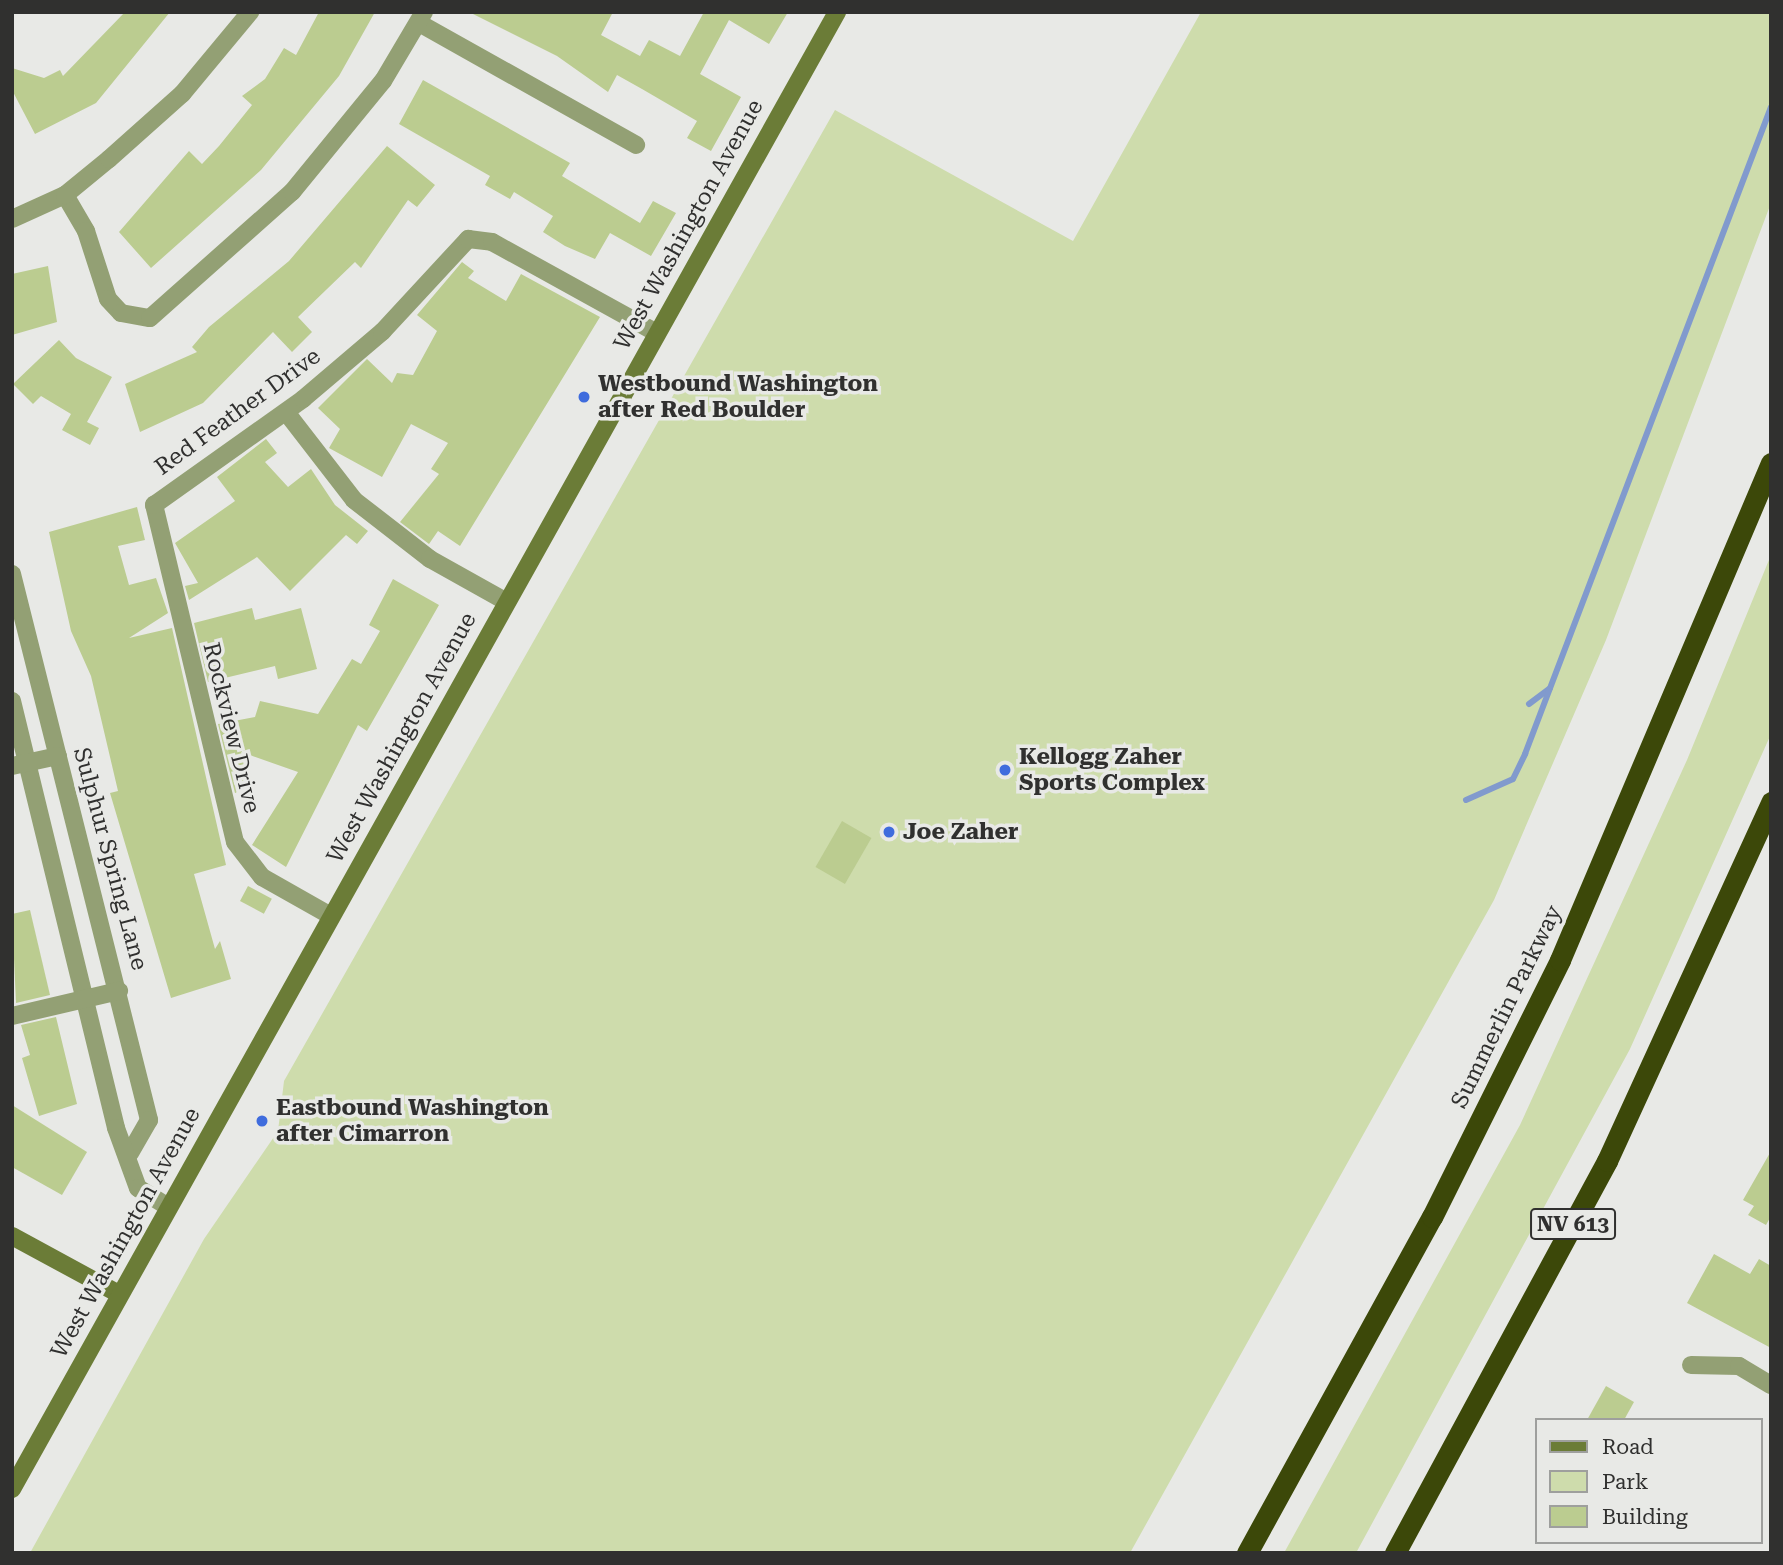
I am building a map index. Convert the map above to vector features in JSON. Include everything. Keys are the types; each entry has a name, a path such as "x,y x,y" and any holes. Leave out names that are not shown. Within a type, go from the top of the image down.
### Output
{"highway":[{"name":"Summerlin Parkway","path":"1247,1553 1432,1217 1560,960 1771,463"},
{"name":"NV 613","path":"1395,1553 1606,1161 1735,888 1771,802"},
{"path":"1735,888 1771,822"}],"main road":[{"name":"West Washington Avenue","path":"12,1489 837,12"},
{"path":"12,1236 120,1294"}],"street":[{"path":"12,219 65,195 182,94 250,12"},
{"path":"65,195 86,231 108,299 121,313 150,318 292,192 351,125 422,18 636,145"},
{"name":"Red Feather Drive","path":"154,505 286,412 382,331 468,239 492,242 657,333"},
{"path":"286,412 354,500 430,559 507,602"},
{"name":"Rockview Drive","path":"154,505 235,842 262,877 331,916"},
{"name":"Sulphur Spring Lane","path":"12,574 119,991 149,1120 130,1153"},
{"path":"12,701 20,765 85,999 116,1128 130,1153 138,1188 169,1207"},
{"path":"20,765 58,756"},
{"path":"12,1016 119,991"},
{"path":"1692,1365 1739,1366 1771,1385"}],"green space":[{"name":"Kellogg Zaher Sports Complex","path":"1201,12 1771,12 1771,203 1606,640 1494,900 1130,1553 30,1553 204,1239 278,1131 284,1081 835,110 1073,241"},
{"path":"1771,555 1771,734 1630,1049 1356,1553 1284,1553 1520,1125 1687,760"}],"building":[{"path":"125,12 170,12 96,103 35,134 12,90 12,68 44,78 60,70 63,76"},
{"path":"319,12 375,12 339,76 261,170 151,268 119,232 189,151 202,164 219,146 252,105 242,96 265,79 284,48 296,55"},
{"path":"469,12 613,12 601,35 640,56 649,40 680,56 704,12 788,12 769,44 729,20 700,74 741,97 711,151 687,138 697,121 642,89 617,75 608,92 557,56"},
{"path":"423,80 570,163 562,176 640,223 653,201 676,213 651,256 610,233 595,259 565,246 543,232 553,216 514,192 510,199 485,185 490,176 399,124"},
{"path":"387,146 435,185 417,207 408,200 361,268 355,262 298,317 312,332 292,352 273,332 203,403 140,432 125,384 197,352 192,347 209,327 289,261"},
{"path":"462,262 474,271 468,278 506,301 521,274 600,317 460,546 438,531 429,544 400,522 439,474 431,469 448,443 411,424 382,477 329,448 340,429 318,408 367,359 392,383 397,373 413,375 437,331 417,315"},
{"path":"48,266 57,322 12,335 12,274"},
{"path":"59,340 76,358 112,377 87,422 99,428 90,445 62,430 71,414 41,396 33,404 13,384"},
{"path":"266,439 277,453 265,462 288,487 311,469 335,505 368,531 357,544 346,535 290,591 257,557 189,600 185,586 198,583 175,543 235,501 217,477"},
{"path":"137,507 145,540 118,546 129,585 156,578 168,613 129,638 172,628 226,865 194,874 215,949 220,941 231,979 171,998 110,793 118,791 91,676 71,631 49,532"},
{"path":"393,579 439,605 367,731 358,725 286,867 252,845 298,772 241,752 249,789 235,793 218,724 255,717 260,701 318,714 352,659 361,664 380,631 369,625"},
{"path":"252,608 255,620 301,608 317,669 278,679 275,666 208,682 194,623"},
{"path":"842,821 871,838 845,884 816,867"},
{"path":"248,886 272,899 264,914 240,901"},
{"path":"30,910 50,995 16,1003 12,914"},
{"path":"56,1017 77,1104 39,1116 22,1058 30,1055 21,1025"},
{"path":"12,1105 87,1152 62,1195 12,1167"},
{"path":"1771,1151 1771,1216 1766,1225 1748,1215 1754,1206 1743,1200"},
{"path":"1714,1254 1750,1274 1759,1259 1771,1266 1771,1348 1687,1303"},
{"path":"1606,1386 1634,1402 1625,1418 1588,1418"}],"waterway":[{"path":"1466,800 1513,779 1525,754 1771,107"},
{"path":"1529,704 1550,688"}],"place":[{"name":"Westbound Washington after Red Boulder","path":"584,397"},
{"name":"Kellogg Zaher Sports Complex","path":"1005,770"},
{"name":"Joe Zaher","path":"889,832"},
{"name":"Eastbound Washington after Cimarron","path":"262,1121"}]}
